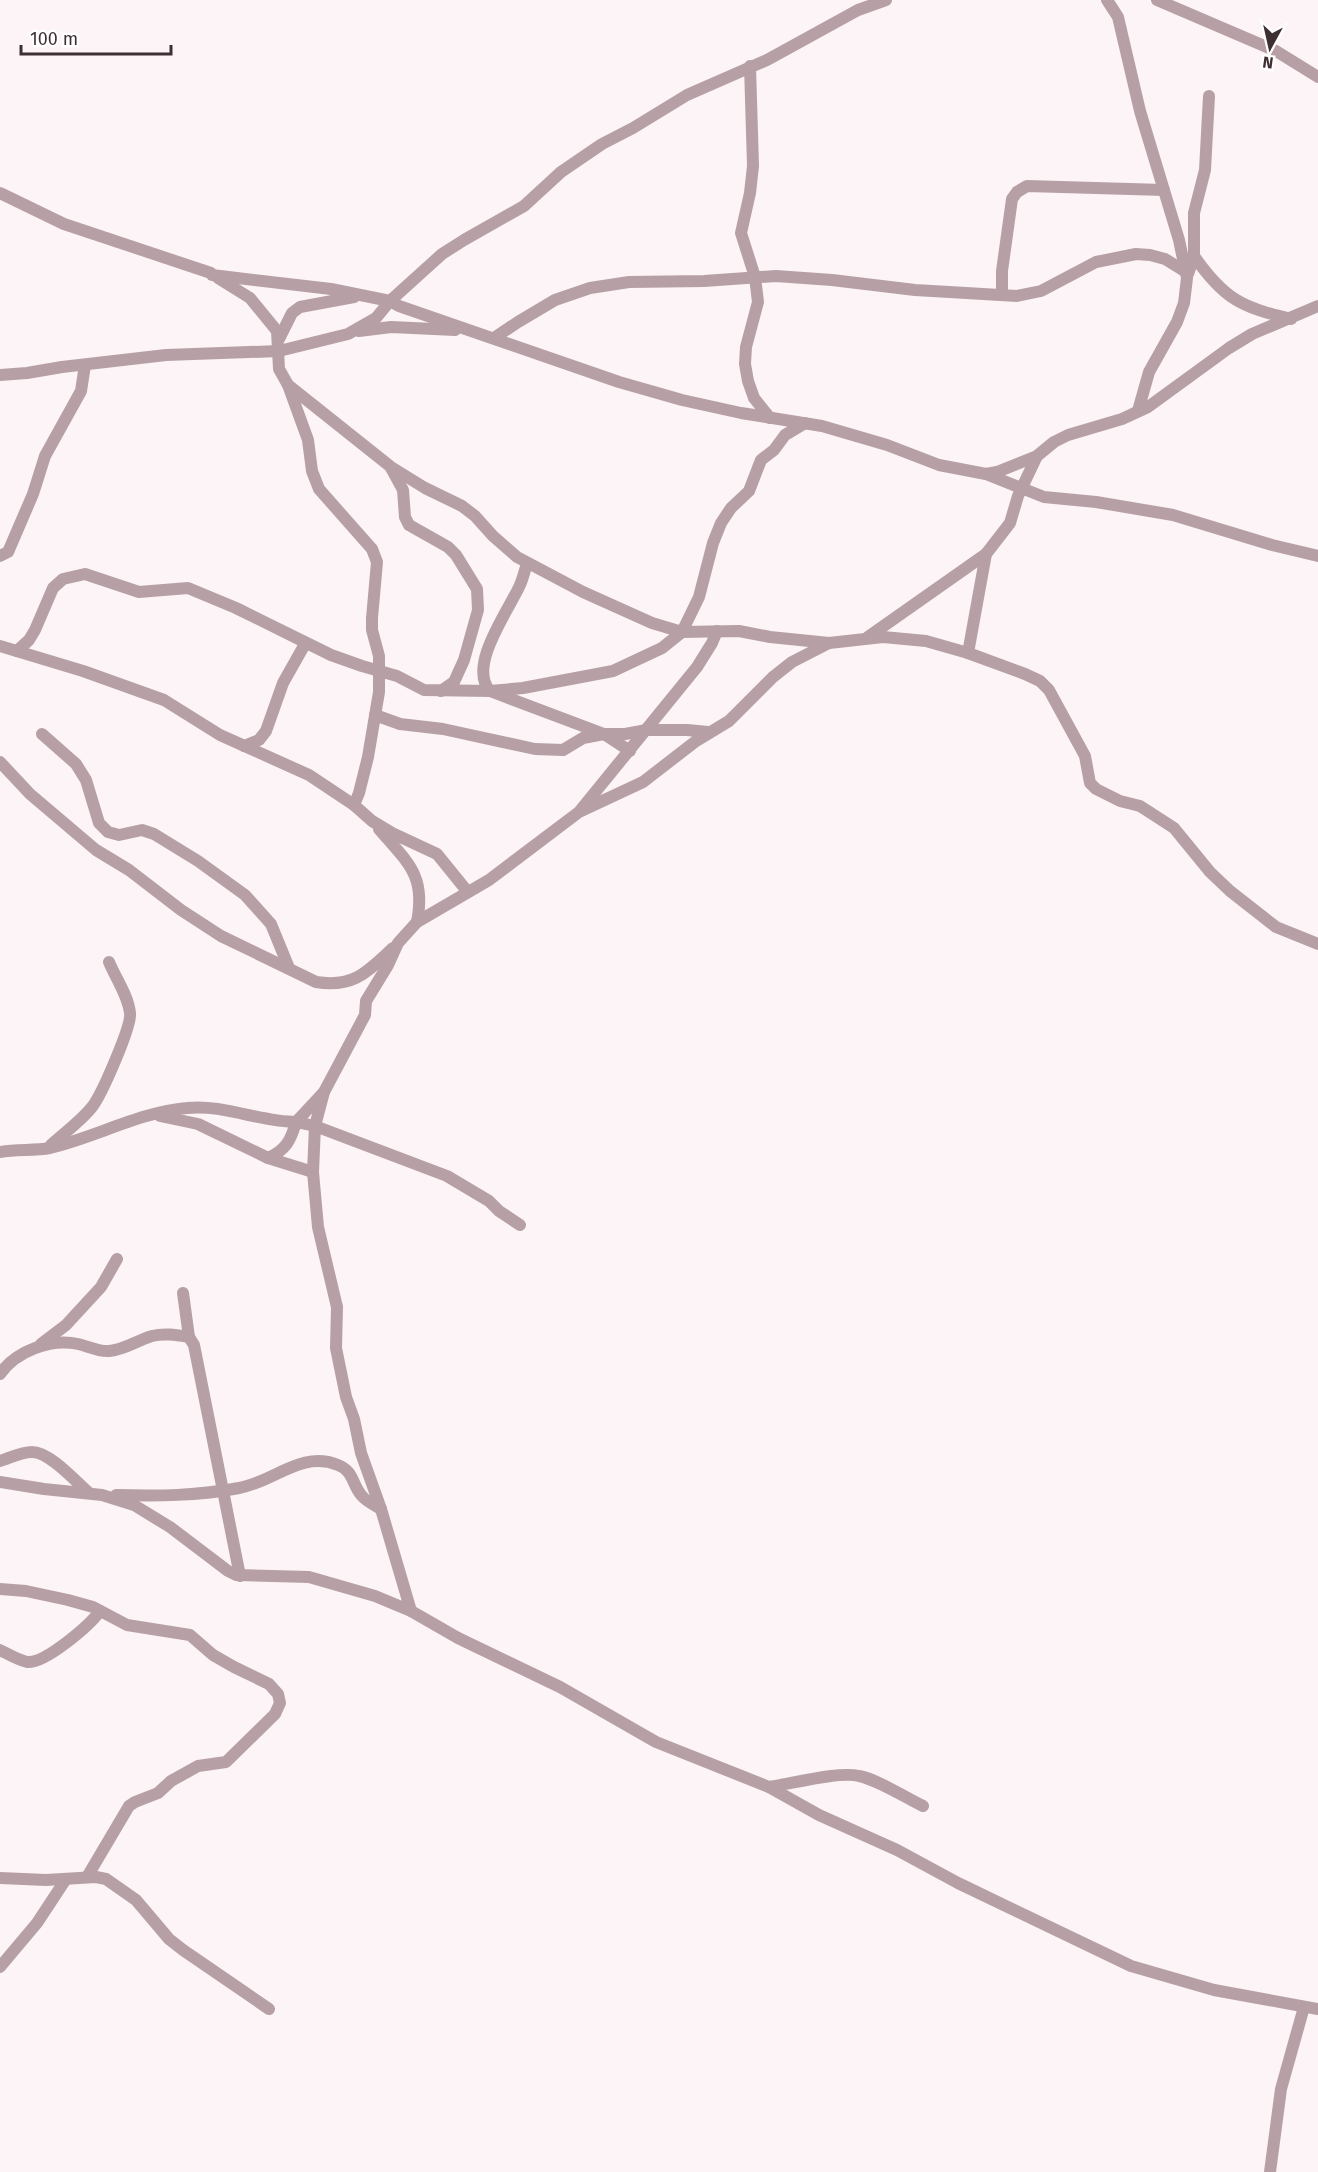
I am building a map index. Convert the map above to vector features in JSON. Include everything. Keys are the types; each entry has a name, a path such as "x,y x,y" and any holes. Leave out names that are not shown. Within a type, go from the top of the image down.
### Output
{"street":[{"path":"1107,0 1118,17 1140,111 1164,189 1186,275 1186,292 1181,313 1149,372 1138,411"},
{"path":"1157,0 1276,51 1318,77"},
{"path":"352,332 376,318 390,301 442,255 524,206 544,186 602,144 633,128 676,100 767,60 839,20 879,1"},
{"path":"750,66 753,166 750,193 741,233 755,277 758,302 746,347 745,364 754,398 770,418"},
{"path":"1186,275 1194,256 1193,218 1205,170 1209,96"},
{"path":"1002,295 1002,271 1012,199 1022,188 1045,186 1164,189"},
{"path":"0,194 64,225 211,273 250,298 278,331 279,369 288,385 308,440 312,471 319,489 354,527 376,556 377,573 372,630 380,670 375,715 363,777 354,805"},
{"path":"494,338 555,300 590,288 637,281 704,281 755,277 832,280 915,290 1017,296 1041,291 1096,262 1136,254 1165,259 1186,275"},
{"path":"1194,256 1226,295 1256,310 1291,319"},
{"path":"212,275 331,290 390,301 619,382 672,397 710,407 822,426 939,465 986,474 1021,490 1044,497 1096,502 1173,515 1229,533 1318,556"},
{"path":"279,345 292,313 300,307 362,296"},
{"path":"986,474 1037,456 1054,442 1122,419 1148,407 1252,334 1318,306"},
{"path":"0,375 279,345 391,327 471,331"},
{"path":"0,556 8,552 33,495 45,456 81,391 85,366"},
{"path":"288,385 391,467 476,516 504,546 527,563 614,607 652,622 682,632 739,631 770,637 829,643 883,637 913,639 968,653 1040,681 1049,690 1085,756 1090,783 1096,789 1120,801 1140,806 1174,828 1210,872 1230,891 1276,927 1318,944"},
{"path":"17,651 29,640 35,630 53,588 63,579 86,574 139,591 188,588 236,608 305,644 362,666 403,678 417,687 440,691 490,691 523,688 613,670 662,648 682,632 702,588 712,543 721,523 730,508 749,491 761,460 774,450 785,435 805,423"},
{"path":"867,638 986,554 1010,523 1021,490 1037,456"},
{"path":"391,467 403,490 405,517 409,525 448,548 461,562 477,589 478,610 464,660 454,682 440,691"},
{"path":"968,653 986,554"},
{"path":"527,563 521,584 484,661 485,685 490,691 604,734 630,751"},
{"path":"579,812 697,667 712,644 717,631"},
{"path":"0,762 30,794 96,849 221,936 316,982 342,983 365,974 417,922 489,880 579,812 643,782 708,732 735,716 773,677 792,662 829,643"},
{"path":"244,746 259,740 266,731 283,683 305,644"},
{"path":"0,645 164,700 220,735 309,775 354,805 372,821 412,869 418,880 420,891 417,922"},
{"path":"375,715 400,724 430,727 535,749 563,750 583,738 604,734 625,734 647,730 708,732"},
{"path":"42,734 76,764 87,780 96,814 104,828 118,835 142,830 154,834 224,878 245,895 271,924 289,968"},
{"path":"372,821 437,854 467,891"},
{"path":"398,943 388,965 366,1001 365,1015 324,1092 315,1126 313,1172 318,1227 337,1307 336,1348 346,1397 354,1419 361,1453 381,1509 411,1611"},
{"path":"48,1148 92,1107 104,1086 129,1024 130,1011 126,996 109,962"},
{"path":"268,1158 280,1153 288,1145 296,1122 324,1092"},
{"path":"0,1152 48,1148 152,1115 203,1106 281,1122 315,1126 447,1176 482,1196 520,1226"},
{"path":"152,1115 198,1124 268,1158 313,1172"},
{"path":"0,1374 19,1356 33,1349 66,1325 101,1287 117,1259"},
{"path":"183,1293 189,1337 194,1345 240,1576"},
{"path":"33,1349 56,1342 76,1343 107,1352 152,1336 171,1334 189,1337"},
{"path":"0,1461 23,1453 35,1452 53,1462 96,1494 134,1505 170,1527 228,1572 240,1576 309,1577 375,1596 411,1611 458,1638 560,1687 656,1742 769,1787 819,1815 897,1850 958,1883 1131,1966 1214,1990 1318,2009"},
{"path":"0,1482 96,1494 169,1496 249,1486 301,1463 323,1461 346,1468 361,1496 381,1509"},
{"path":"0,1589 26,1591 69,1600 100,1611 127,1625 183,1633 194,1637 213,1654 269,1684 278,1694 280,1703 274,1714 226,1762 198,1766 171,1781 158,1793 129,1806 87,1877"},
{"path":"0,1650 27,1662 38,1659 77,1635 100,1611"},
{"path":"769,1787 854,1775 869,1779 923,1806"},
{"path":"0,1878 18,1877 46,1881 87,1877 106,1879 136,1900 183,1950 268,2009"},
{"path":"0,1967 37,1923 66,1879"},
{"path":"1270,2172 1281,2089 1304,2007"}]}
